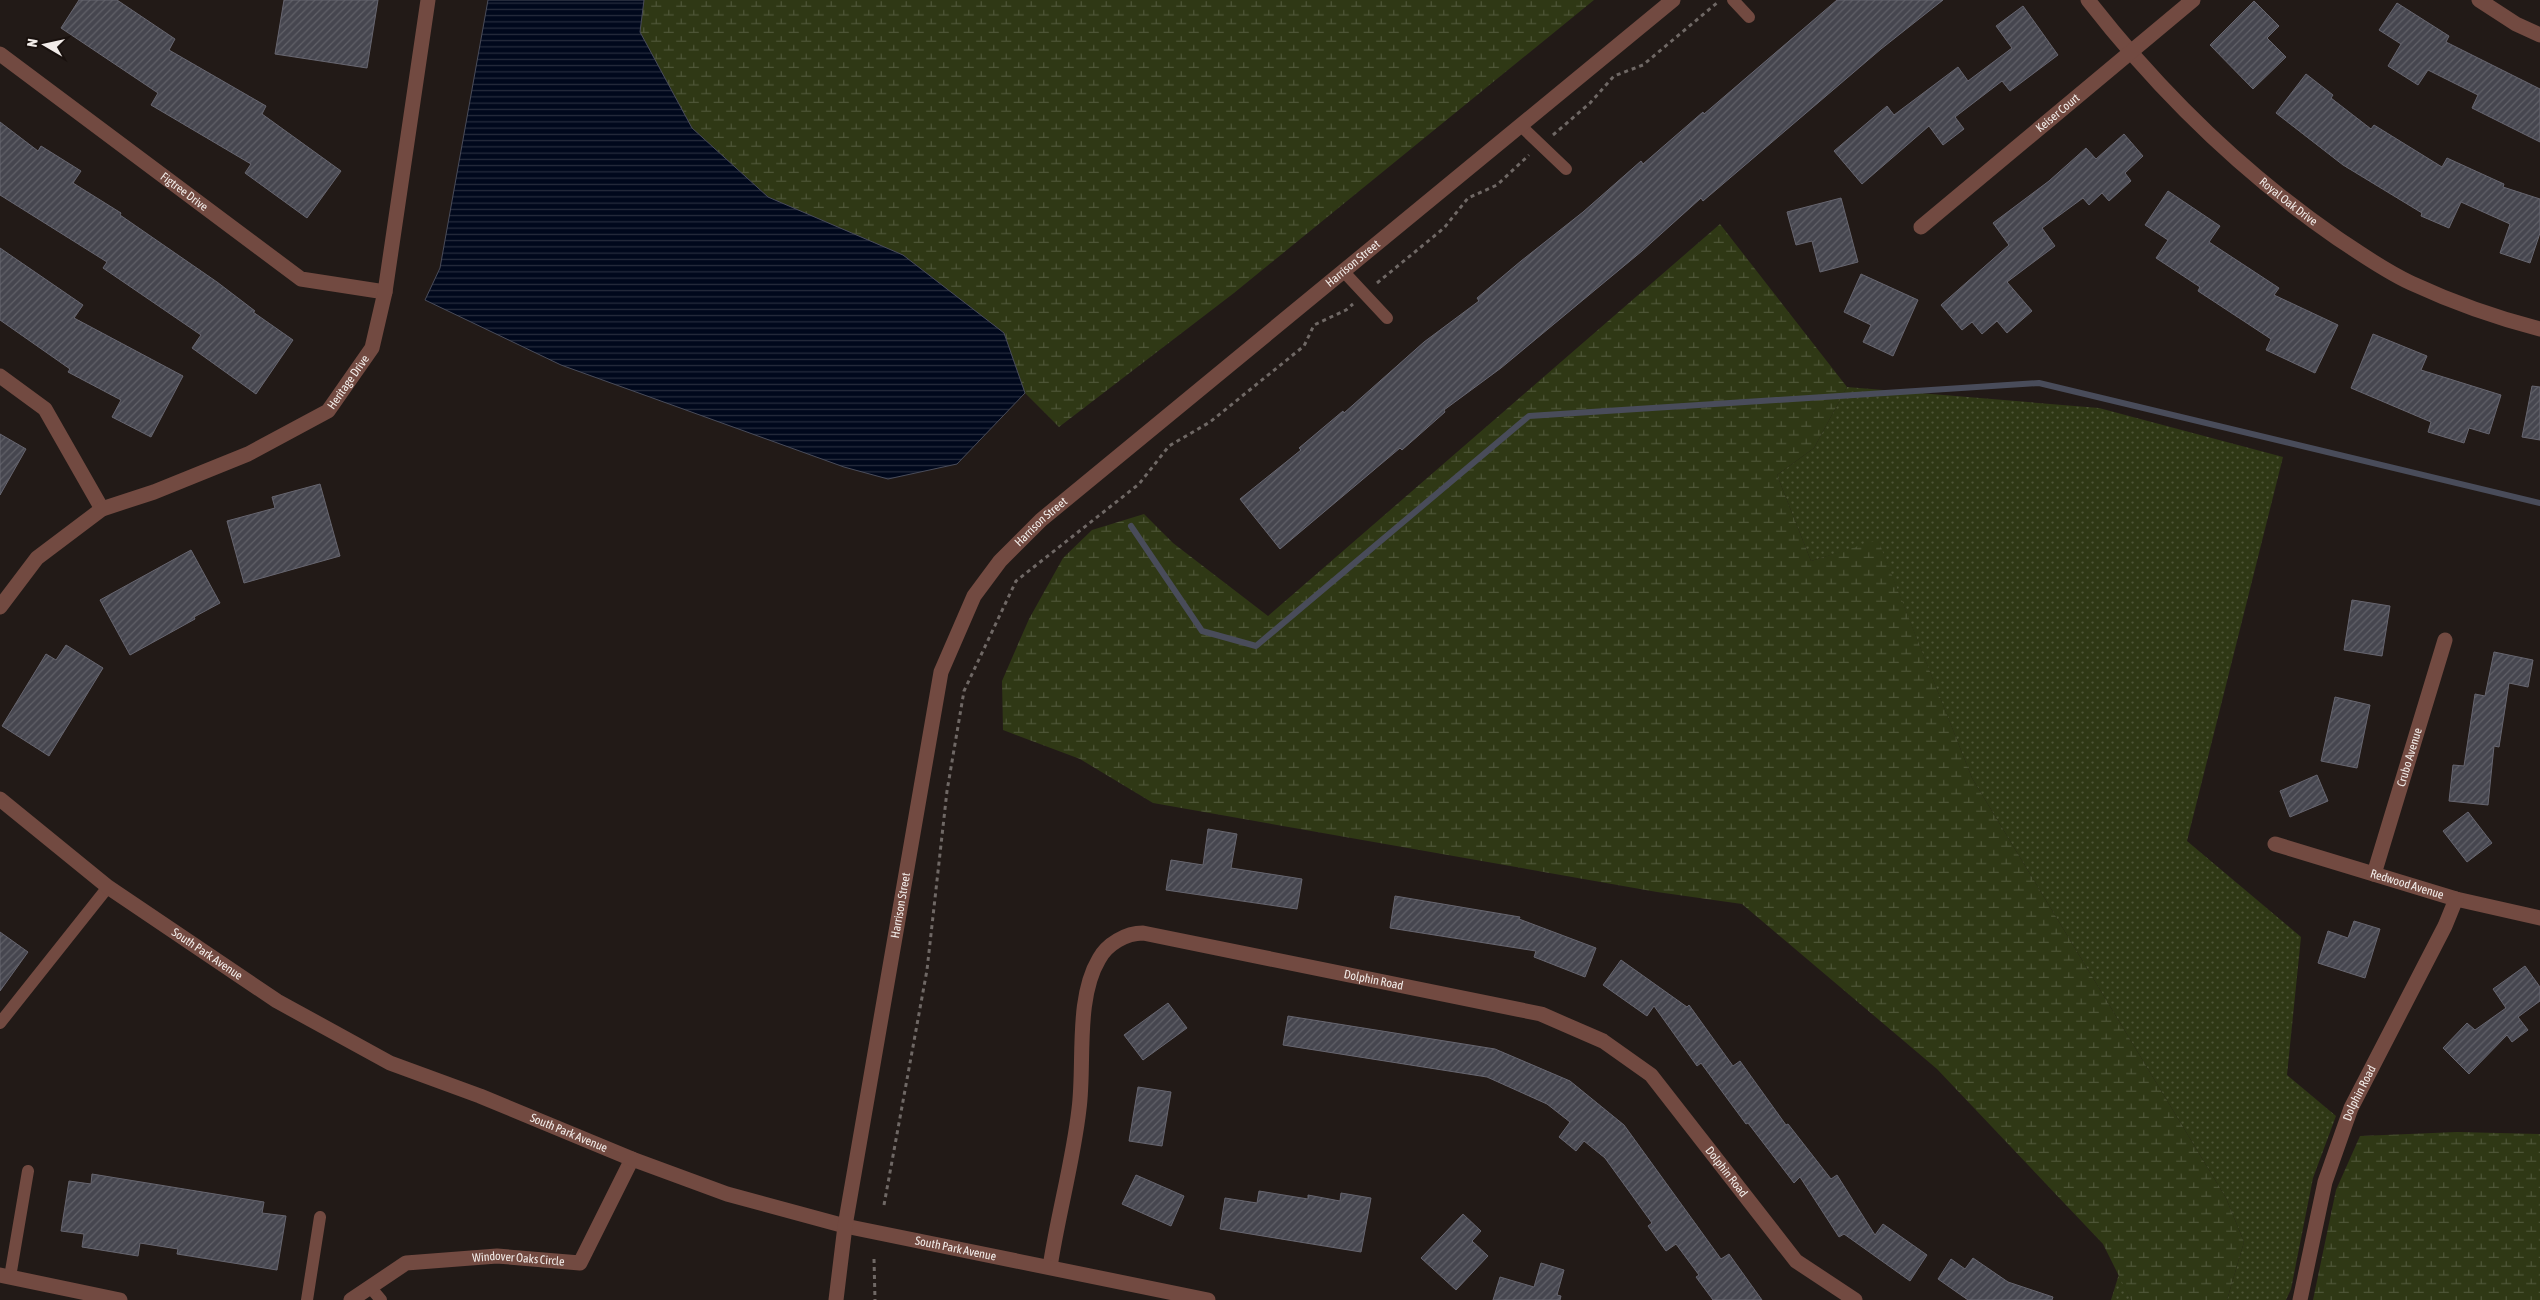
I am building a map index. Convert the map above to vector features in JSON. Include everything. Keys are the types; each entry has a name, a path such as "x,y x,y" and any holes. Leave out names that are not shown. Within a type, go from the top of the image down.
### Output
{"street":[{"name":"Heritage Drive","path":"0,607 37,558 102,509 154,492 248,454 328,411 372,348 385,292 428,0"},
{"name":"Harrison Street","path":"836,1300 845,1226 941,672 974,596 1000,561 1041,520 1674,0"},
{"name":"Royal Oak Drive","path":"2088,0 2130,53 2227,148 2296,210 2370,261 2411,283 2462,304 2540,329"},
{"name":"Keiser Court","path":"1921,227 2193,0"},
{"path":"2479,0 2516,24 2540,35"},
{"name":"Figtree Drive","path":"0,54 301,279 385,292"},
{"path":"0,376 45,409 102,509"},
{"name":"Crubo Avenue","path":"2374,874 2446,640"},
{"name":"South Park Avenue","path":"0,799 108,887 277,1001 390,1063 480,1096 632,1158 727,1194 845,1226 1208,1300"},
{"name":"Redwood Avenue","path":"2275,844 2456,899 2540,918"},
{"name":"Dolphin Road","path":"2300,1300 2326,1182 2351,1108 2441,935 2456,899"},
{"name":"Dolphin Road","path":"1050,1267 1079,1108 1084,1008 1088,987 1099,959 1106,950 1124,937 1143,933 1540,1014 1603,1041 1651,1075 1796,1261 1855,1300"},
{"name":"Windover Oaks Circle","path":"351,1300 406,1263 497,1256 580,1263 632,1158"},
{"path":"5,1276 120,1300"}],"lane":[{"path":"1733,0 1749,17"},
{"path":"1521,126 1566,169"},
{"path":"1344,272 1387,318"},
{"path":"0,1023 108,887"},
{"path":"5,1276 28,1171"},
{"path":"307,1300 320,1217"},
{"path":"370,1287 381,1300"}],"path":[{"path":"884,1205 927,970 947,791 964,691 1016,580 1139,484 1169,446 1210,422 1304,346 1314,325 1346,310 1444,228 1468,198 1498,185 1541,145 1590,104 1614,76 1643,65 1720,0"},
{"path":"874,1260 875,1300"}],"green space":[{"path":"644,0 1594,0 1234,293 1059,427 1025,393 1004,333 903,255 768,197 692,128 640,32"},
{"path":"1720,224 1847,387 1814,448 1777,475 1811,561 1878,540 1972,778 2226,1198 2244,1242 2227,1300 2131,1300 2103,1244 1937,1069 1742,904 1657,892 1153,803 1080,759 1003,730 1002,681 1029,619 1063,558 1092,530 1144,514 1173,543 1268,616"},
{"path":"1847,387 2099,408 2283,457 2187,841 2301,937 2287,1075 2336,1116 2313,1178 2291,1289 2286,1300 2227,1300 2244,1242 2226,1198 1972,778 1878,541 1811,561 1777,475 1814,448"},
{"path":"2457,1132 2540,1134 2540,1300 2313,1300 2336,1190 2360,1136"},
{"path":"2119,1274 2131,1300 2111,1300"}],"water":[{"path":"488,0 644,0 640,32 692,128 768,197 903,255 1004,333 1025,393 957,464 888,479 844,467 561,365 425,300 440,268"}],"building":[{"path":"79,0 117,0 175,39 169,50 266,106 262,114 341,171 307,218 245,173 251,164 151,105 158,93 61,28"},
{"path":"284,0 378,0 367,68 275,54"},
{"path":"1837,0 1943,0 1881,49 1703,201 1701,198 1642,251 1501,368 1444,410 1445,412 1402,450 1400,448 1280,549 1240,499 1301,450 1299,448 1343,411 1344,413 1424,342 1479,301 1477,298 1521,261 1583,212 1641,161 1643,164 1703,112 1704,114"},
{"path":"2254,1 2279,26 2267,38 2286,57 2253,89 2210,45"},
{"path":"2397,3 2449,36 2446,42 2540,89 2540,142 2472,108 2478,95 2428,70 2418,85 2388,66 2401,44 2379,30"},
{"path":"2023,6 2058,55 2010,91 2002,81 1955,117 1964,129 1943,145 1929,126 1862,184 1834,151 1887,106 1894,115 1958,67 1968,81 2012,48 1996,26"},
{"path":"2306,74 2333,95 2331,98 2371,129 2374,125 2442,167 2447,158 2504,184 2503,187 2540,199 2540,233 2530,263 2500,253 2510,224 2461,202 2449,228 2421,216 2422,213 2343,165 2276,113"},
{"path":"0,122 38,151 41,146 81,171 73,183 121,213 120,215 217,282 255,311 253,312 293,340 256,394 192,348 201,335 103,268 107,262 0,195"},
{"path":"2124,134 2143,156 2125,173 2131,181 2109,201 2102,193 2089,205 2083,198 2042,228 2055,246 2007,282 2032,311 2007,333 1997,321 1982,334 1972,322 1962,330 1941,305 2009,245 1993,223 2049,181 2086,148 2096,159"},
{"path":"2168,191 2220,226 2209,242 2279,288 2274,295 2338,325 2315,373 2266,350 2271,339 2198,291 2200,287 2156,258 2168,240 2145,225"},
{"path":"1841,198 1858,262 1820,272 1812,241 1796,245 1787,212"},
{"path":"0,248 83,305 74,318 183,376 151,437 112,417 121,400 68,372 70,369 0,320"},
{"path":"1861,274 1918,300 1893,356 1863,342 1871,325 1844,312"},
{"path":"2373,334 2427,356 2421,370 2501,395 2489,434 2469,428 2464,443 2428,432 2431,422 2351,388"},
{"path":"2532,386 2540,387 2540,440 2522,437"},
{"path":"0,434 26,449 0,495"},
{"path":"320,484 340,556 244,583 227,521 275,508 272,497"},
{"path":"191,550 220,603 130,655 100,600"},
{"path":"2352,600 2390,606 2382,656 2344,650"},
{"path":"66,645 103,668 49,756 2,726 46,654 56,660"},
{"path":"2494,652 2533,660 2528,687 2509,683 2499,747 2494,746 2488,805 2449,801 2453,765 2464,766 2475,694 2485,696"},
{"path":"2335,697 2370,705 2357,768 2321,761"},
{"path":"2317,775 2328,801 2290,817 2280,791"},
{"path":"2468,812 2492,843 2467,862 2443,831"},
{"path":"1208,829 1237,834 1231,868 1302,879 1297,909 1166,890 1171,860 1203,865"},
{"path":"1395,896 1520,917 1519,919 1596,948 1585,977 1534,957 1536,951 1390,928"},
{"path":"2354,921 2380,929 2365,978 2318,963 2328,931 2348,938"},
{"path":"0,932 28,952 0,991"},
{"path":"1621,960 1687,1007 1689,1005 1733,1066 1740,1061 1786,1125 1788,1124 1831,1179 1837,1175 1875,1235 1883,1224 1927,1255 1910,1281 1844,1234 1839,1237 1800,1177 1794,1183 1748,1123 1746,1124 1701,1063 1697,1066 1654,1006 1647,1016 1603,985"},
{"path":"2525,966 2540,987 2540,1001 2518,1017 2528,1030 2512,1042 2507,1035 2469,1074 2443,1048 2467,1023 2475,1030 2506,1008 2493,989"},
{"path":"1168,1003 1187,1028 1143,1060 1124,1035"},
{"path":"1288,1016 1495,1049 1570,1081 1624,1125 1721,1259 1729,1254 1762,1300 1713,1300 1696,1277 1699,1275 1676,1244 1666,1251 1648,1226 1652,1223 1605,1158 1584,1141 1576,1151 1559,1137 1570,1122 1547,1104 1487,1077 1283,1045"},
{"path":"1138,1087 1171,1092 1162,1146 1129,1141"},
{"path":"92,1174 264,1202 262,1213 286,1216 277,1270 177,1254 178,1249 140,1243 138,1256 82,1247 84,1234 61,1231 69,1181 91,1184"},
{"path":"1136,1175 1184,1196 1171,1226 1122,1204"},
{"path":"1259,1191 1308,1199 1308,1195 1340,1201 1341,1193 1371,1198 1361,1252 1220,1229 1225,1198 1257,1203"},
{"path":"1463,1214 1481,1231 1472,1241 1488,1256 1456,1290 1421,1258"},
{"path":"1973,1258 2008,1282 2053,1297 2052,1300 1968,1300 1938,1279 1951,1259 1965,1269"},
{"path":"1541,1263 1564,1270 1557,1295 1561,1296 1560,1300 1493,1300 1500,1277 1534,1287"}],"waterway":[{"path":"1131,526 1202,631 1256,646 1529,416 2039,383 2540,503"}]}
